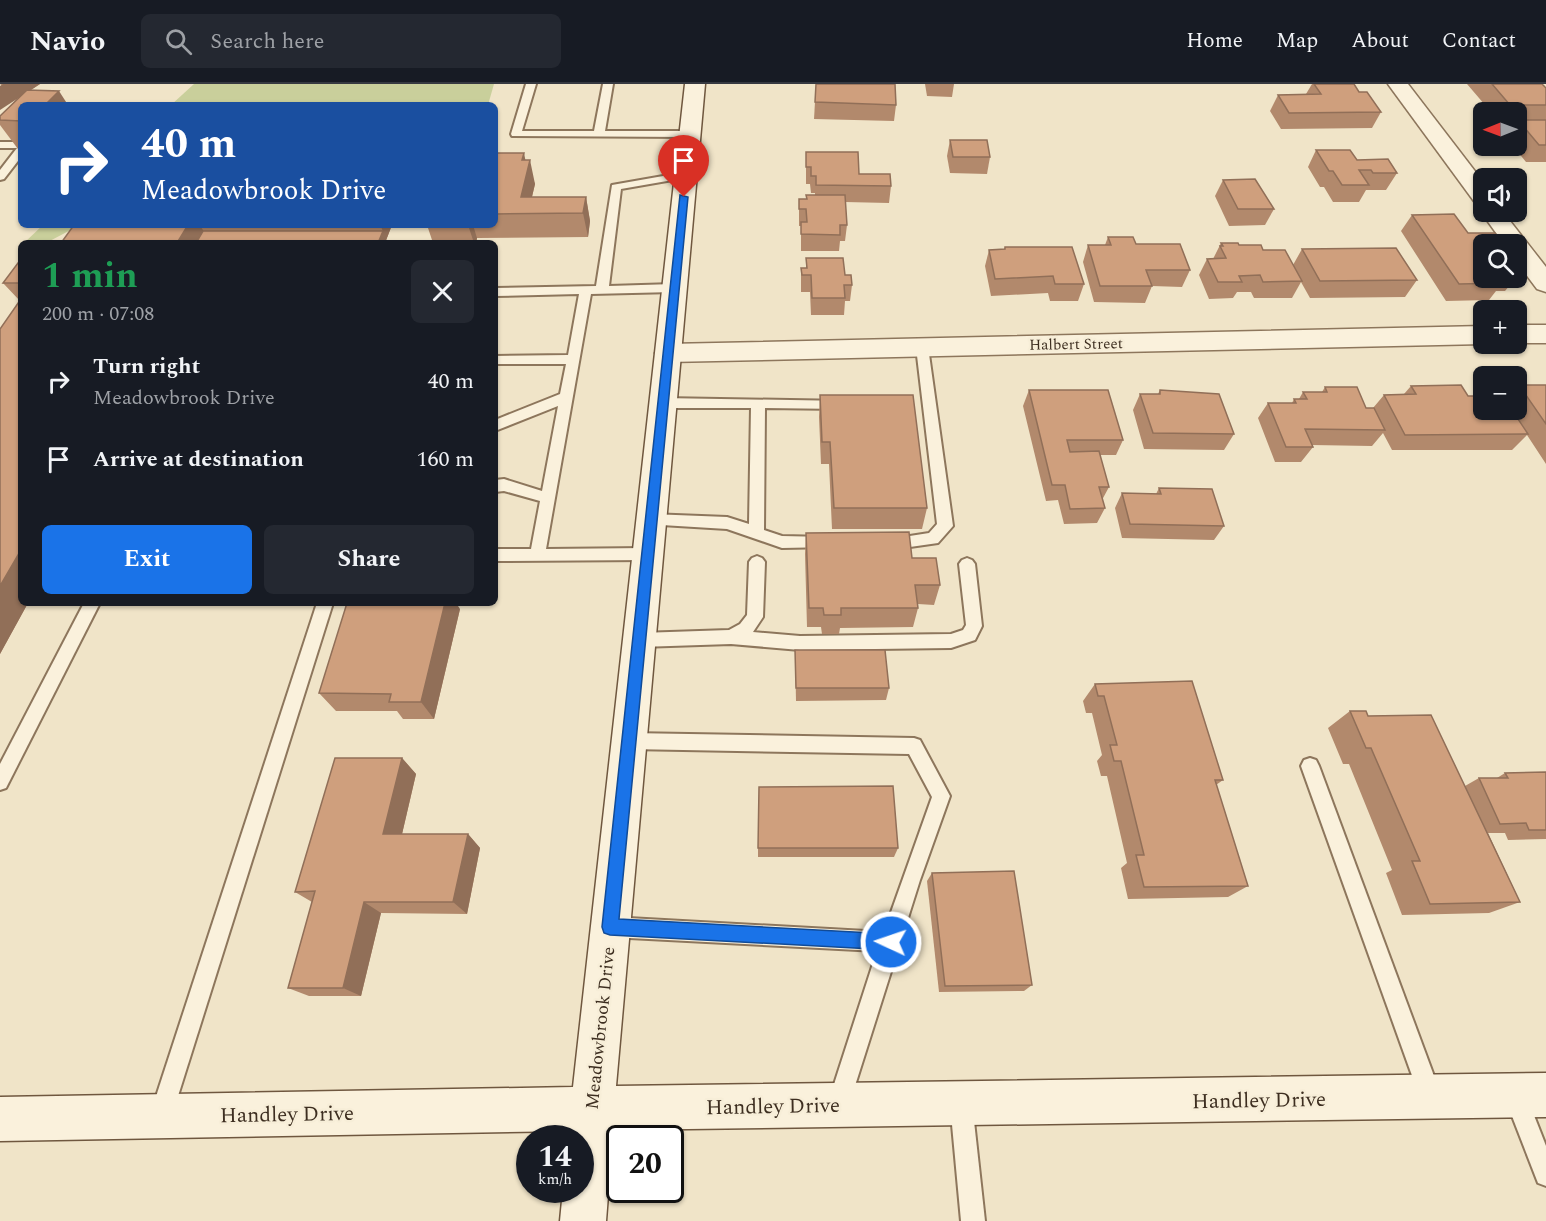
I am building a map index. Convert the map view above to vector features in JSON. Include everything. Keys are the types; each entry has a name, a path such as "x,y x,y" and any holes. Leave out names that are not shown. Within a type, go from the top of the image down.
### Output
{"street":[{"name":"Meadowbrook Drive","path":"583,1221 650,520 695,84"},
{"path":"1398,84 1473,185"},
{"path":"1500,222 1546,284"},
{"path":"1527,334 1546,334"},
{"name":"Halbert Street","path":"668,353 1473,335"},
{"name":"Handley Drive","path":"0,1119 1531,1096"}],"lane":[{"path":"531,84 516,134 690,134"},
{"path":"599,134 608,84"},
{"path":"0,145 18,145"},
{"path":"0,177 18,154"},
{"path":"602,290 616,187 686,175"},
{"path":"498,292 674,288"},
{"path":"537,555 586,290"},
{"path":"870,543 903,544 933,539 945,526 924,404 922,347"},
{"path":"498,360 574,359"},
{"path":"498,425 566,397"},
{"path":"662,403 861,404"},
{"path":"756,532 758,403"},
{"path":"498,486 504,485 548,498"},
{"path":"650,520 727,523 782,542 837,543"},
{"path":"498,555 647,554"},
{"path":"731,637 746,629 755,617 758,562"},
{"path":"640,640 731,637 800,644 951,641 969,635 974,626 967,564"},
{"path":"0,782 90,606"},
{"path":"160,1116 324,606"},
{"path":"629,741 914,746 941,796 838,1105"},
{"path":"1310,766 1431,1098"},
{"path":"610,927 891,942"},
{"path":"1531,1096 1546,1175"},
{"path":"961,1103 973,1221"}],"green space":[{"path":"194,84 494,84 489,102 174,102"},
{"path":"40,228 74,228 52,240 27,240"}],"building":[{"path":"816,84 895,84 896,105 815,102"},
{"path":"1314,84 1354,84 1359,92 1367,92 1381,112 1289,113 1278,95 1321,94"},
{"path":"1492,84 1542,84 1546,88 1546,105 1507,102"},
{"path":"27,90 59,91 48,102 18,102 18,121 0,120 0,116"},
{"path":"1527,120 1546,120 1546,145 1539,145 1527,131"},
{"path":"950,140 987,140 990,157 953,157"},
{"path":"1316,150 1350,150 1357,160 1388,159 1397,173 1373,173 1371,170 1359,170 1369,185 1342,185 1333,171 1329,171"},
{"path":"806,152 858,152 859,174 890,174 891,186 816,185 816,176 811,176 811,167 806,167"},
{"path":"498,153 524,153 522,160 530,160 521,197 586,197 583,213 498,214"},
{"path":"1255,179 1274,209 1238,209 1223,180"},
{"path":"806,195 845,195 847,225 840,225 840,235 801,234 801,222 807,222 806,209 799,209 799,199 807,199"},
{"path":"1454,214 1468,233 1495,233 1473,234 1473,284 1459,284 1412,215"},
{"path":"72,228 186,228 179,240 63,240"},
{"path":"203,231 383,231 379,240 198,240"},
{"path":"1108,237 1133,237 1136,244 1180,244 1190,270 1146,270 1152,286 1100,286 1088,245 1111,245"},
{"path":"1221,243 1261,245 1263,250 1285,250 1302,281 1263,282 1260,275 1239,276 1242,282 1218,282 1207,259 1226,258 1220,246 1223,246"},
{"path":"1005,247 1072,247 1084,284 1055,284 1053,276 995,279 989,250 1005,249"},
{"path":"1396,248 1417,280 1320,281 1302,249"},
{"path":"806,258 843,258 845,275 851,275 852,285 844,285 845,298 812,298 811,275 802,275 801,268 807,268"},
{"path":"18,263 18,283 3,283"},
{"path":"18,303 18,555 0,586 0,329"},
{"path":"1461,385 1468,396 1473,396 1473,420 1519,420 1528,434 1405,435 1384,395 1416,394 1411,386"},
{"path":"1527,385 1546,385 1546,424 1527,397"},
{"path":"1325,387 1357,387 1366,408 1374,408 1385,430 1305,429 1313,447 1286,447 1268,403 1296,403 1294,399 1307,399 1303,392 1327,392"},
{"path":"1029,390 1108,390 1123,440 1067,440 1070,452 1099,451 1109,487 1099,487 1105,508 1070,509 1065,485 1052,485"},
{"path":"1160,390 1219,394 1234,434 1153,433 1140,394 1160,394"},
{"path":"820,395 913,395 927,508 834,508 830,442 822,442"},
{"path":"1159,488 1212,489 1224,526 1130,524 1122,493 1161,494"},
{"path":"909,532 912,558 936,558 940,585 915,585 918,608 841,608 841,615 824,615 823,608 809,608 806,533"},
{"path":"346,606 444,606 421,702 389,702 391,694 319,693"},
{"path":"795,650 885,650 889,688 796,688"},
{"path":"1192,681 1223,780 1215,780 1248,886 1144,887 1136,855 1144,855 1121,761 1114,761 1110,745 1117,745 1104,696 1098,696 1095,684"},
{"path":"1350,711 1366,711 1368,716 1431,715 1520,902 1430,904 1412,861 1420,861 1371,748 1366,748"},
{"path":"335,758 402,758 383,834 468,834 453,902 364,902 343,988 288,988 315,891 295,892"},
{"path":"1546,772 1546,830 1529,830 1526,823 1500,824 1479,778 1508,778 1505,773"},
{"path":"893,786 898,848 758,848 759,787"},
{"path":"1014,871 1032,985 945,986 932,873"}],"route":[{"path":"684,197 610,927 891,942"}]}
